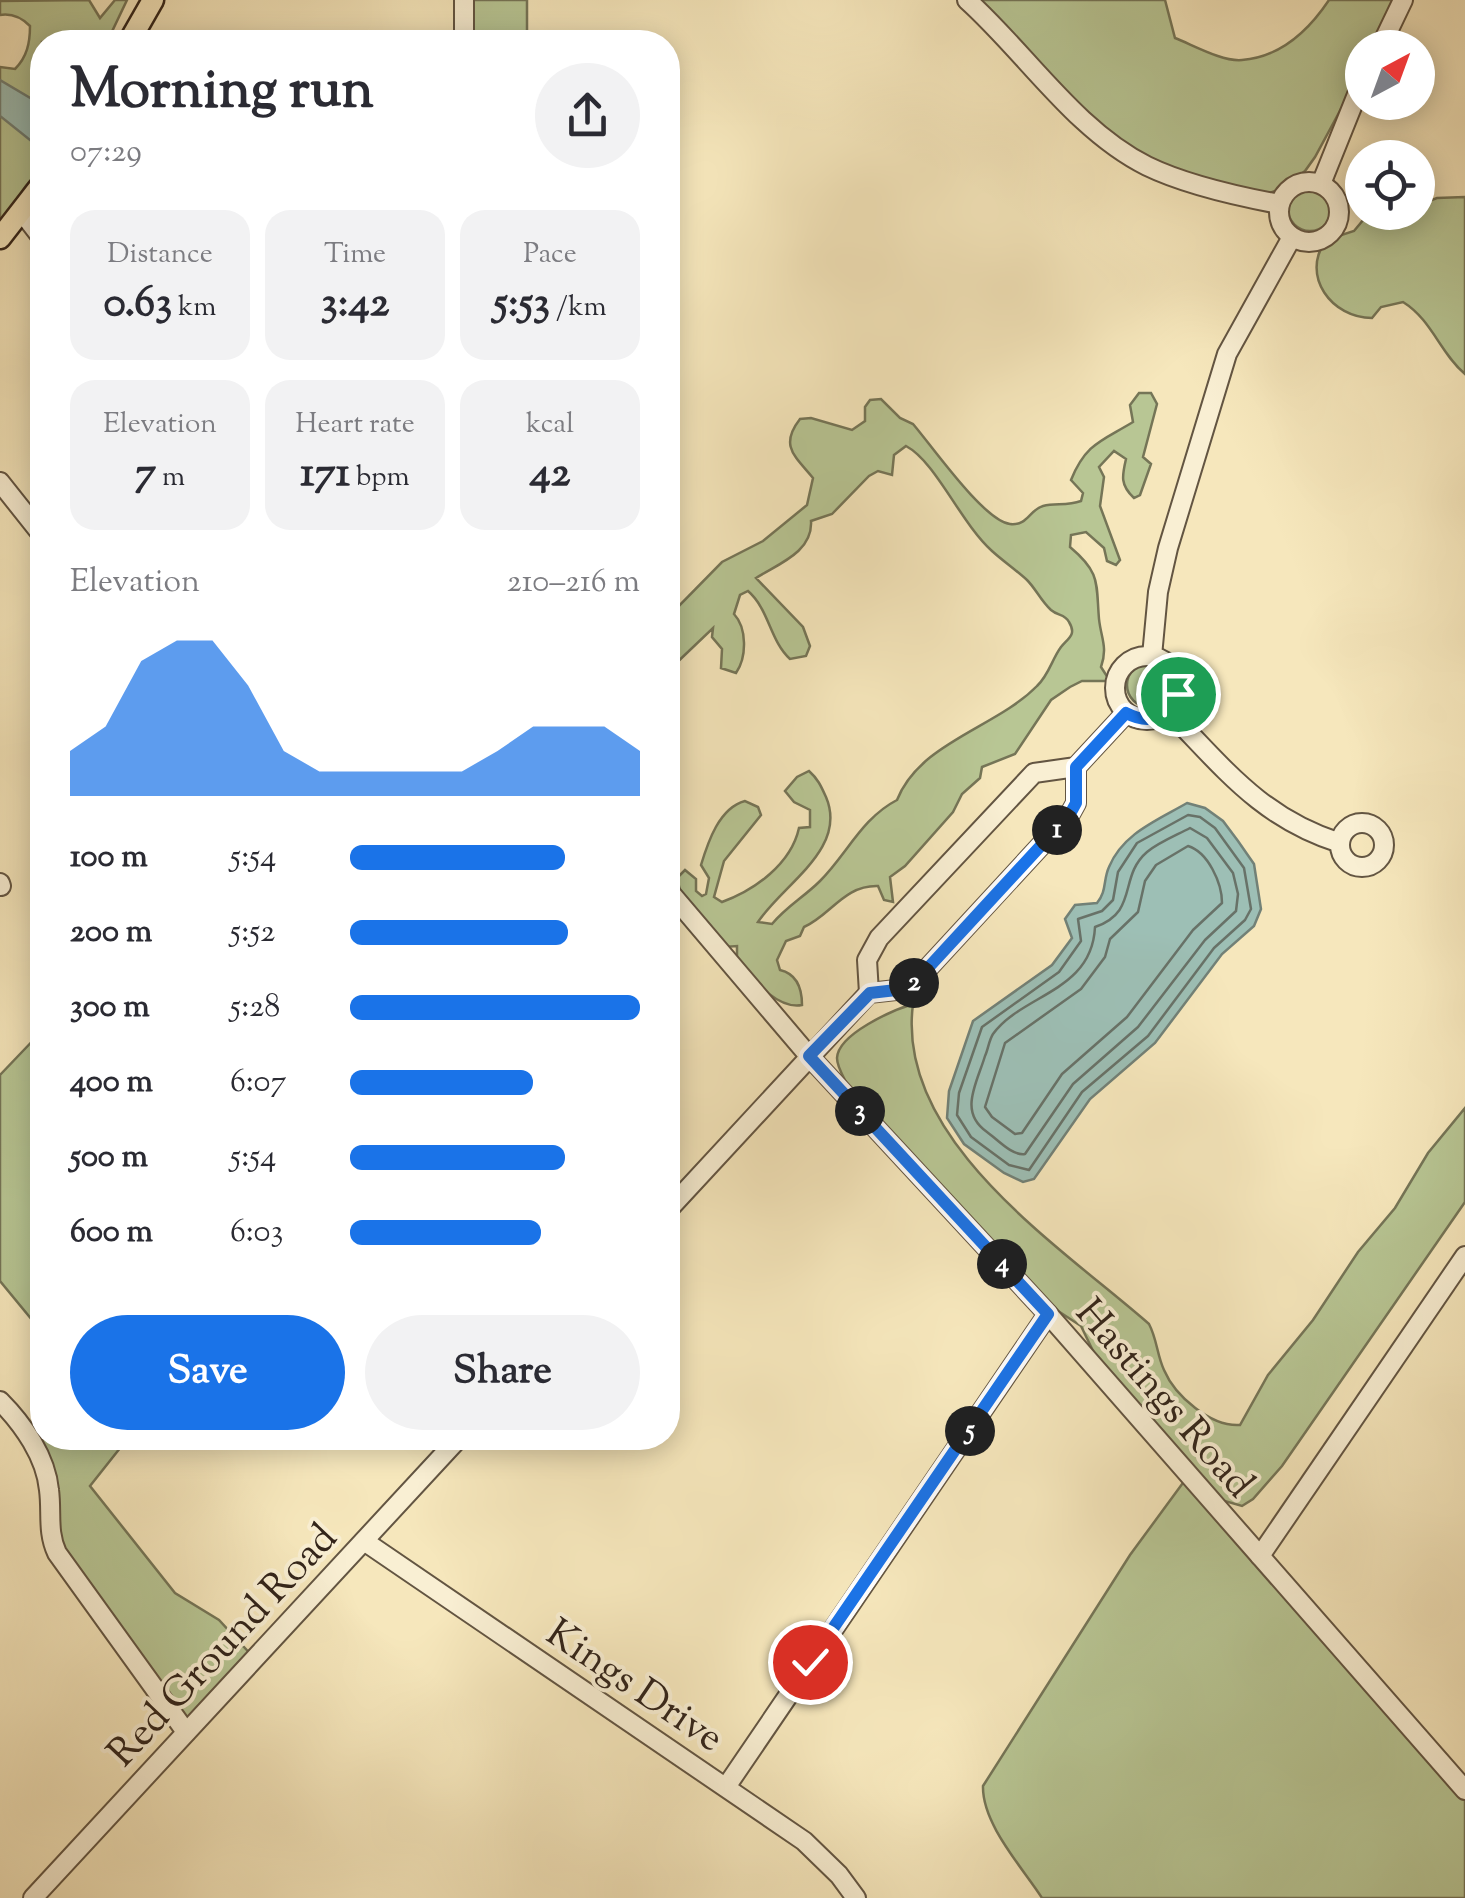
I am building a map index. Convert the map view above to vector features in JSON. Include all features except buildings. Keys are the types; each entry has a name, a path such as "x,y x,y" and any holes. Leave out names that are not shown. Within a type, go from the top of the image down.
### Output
{"main road":[{"path":"136,30 153,0"},
{"path":"0,238 30,201"}],"street":[{"path":"464,0 464,30"},
{"path":"968,0 1075,109 1134,158 1158,170 1279,204"},
{"path":"1389,30 1403,0"},
{"path":"1321,184 1345,117"},
{"path":"1296,184 1321,184 1338,203 1336,226 1320,240 1310,242 1292,237 1280,222 1279,204 1296,184"},
{"path":"22,212 30,222"},
{"path":"1152,656 1158,592 1168,548 1227,354 1292,237"},
{"path":"0,482 30,520"},
{"path":"1152,656 1176,674 1178,694 1169,712 1152,720 1126,713 1116,695 1118,675 1132,660 1152,656"},
{"path":"1169,712 1264,808 1286,822 1340,842"},
{"path":"870,993 867,960 879,938 1034,773 1076,767 1126,713"},
{"path":"680,1197 870,993 905,989 916,981 1041,849 1076,803 1076,767"},
{"path":"680,904 809,1056"},
{"name":"Hastings Road","path":"809,1056 1048,1314 1465,1790"},
{"path":"1260,1556 1465,1256"},
{"path":"726,1787 1048,1314"},
{"path":"0,1401 30,1441"},
{"path":"35,1450 45,1468 50,1532 57,1553 186,1732"},
{"name":"Red Ground Road","path":"33,1898 448,1450"},
{"name":"Kings Drive","path":"364,1541 804,1841 856,1898"}],"green space":[{"path":"89,0 100,18 115,0 127,0 113,30 30,30 30,181 0,228 0,67 15,69 19,64 27,49 30,26 16,16 0,15 0,1"},
{"path":"471,0 527,0 527,30 472,30"},
{"path":"967,0 1165,0 1175,38 1217,56 1242,60 1281,48 1312,22 1329,0 1401,0 1384,30 1345,30 1345,101 1305,171 1283,188 1264,195 1134,158"},
{"path":"1310,187 1325,194 1332,209 1325,224 1310,231 1295,224 1288,209 1295,194"},
{"path":"1465,197 1465,374 1421,318 1403,302 1381,307 1372,318 1357,316 1333,303 1319,280 1319,254 1326,240 1355,230 1435,230 1437,198"},
{"path":"1139,393 1151,393 1157,404 1143,457 1151,464 1140,495 1134,498 1124,484 1126,459 1114,451 1099,467 1104,477 1100,506 1120,560 1116,565 1107,561 1104,548 1086,532 1071,535 1070,547 1095,579 1104,648 1101,667 1110,681 1082,681 1070,687 1051,700 1015,754 982,767 980,778 962,794 953,812 905,866 890,877 893,902 884,900 878,886 856,890 804,927 800,936 786,941 777,960 780,970 797,983 802,1005 774,998 737,961 737,946 724,947 680,890 680,875 685,870 696,879 696,891 702,896 706,894 709,878 701,865 721,818 745,801 758,807 761,815 724,861 714,897 722,902 770,874 788,853 799,828 810,827 810,810 794,802 785,791 797,777 809,771 826,797 828,833 810,865 758,922 772,924 830,871 864,826 897,800 923,764 1037,686 1072,630 1027,580 980,539 928,465 906,446 894,455 892,475 878,471 869,476 832,514 811,521 810,532 800,549 756,578 803,627 810,646 806,656 790,659 783,652 761,607 748,591 740,595 734,614 744,643 736,673 721,668 722,649 712,637 713,628 680,660 680,605 722,562 763,541 807,505 813,478 795,457 790,444 800,419 811,418 852,430 865,421 865,407 870,400 881,399 900,418 913,424 987,510 999,520 1016,524 1043,506 1081,501 1083,493 1071,480 1077,468 1096,444 1133,422 1130,405"},
{"path":"1149,663 1164,670 1171,685 1164,700 1149,707 1134,700 1127,685 1134,670"},
{"path":"913,1004 914,1054 930,1100 956,1144 1030,1224 1149,1324 1164,1370 1185,1399 1206,1415 1229,1424 1240,1425 1268,1375 1313,1320 1358,1252 1395,1208 1428,1153 1465,1108 1465,1202 1282,1466 1253,1499 1242,1506 1221,1500 1095,1355 1081,1326 1052,1307 849,1088 837,1062 846,1040 868,1024"},
{"path":"30,1044 30,1317 0,1281 0,1075"},
{"path":"35,1450 118,1450 90,1486 175,1593 219,1620 255,1659 187,1732 63,1563"},
{"path":"1188,1476 1465,1790 1465,1898 1042,1898 1005,1845 989,1815 983,1786 1130,1555"}],"water":[{"path":"0,80 30,98 30,140 0,116"},
{"path":"1187,803 1205,808 1223,821 1254,864 1261,909 1254,926 1222,954 1155,1043 1090,1099 1034,1179 1023,1182 964,1144 947,1118 949,1091 973,1021 1052,965 1072,938 1065,919 1075,905 1097,903 1109,867 1123,845"}],"route":[{"path":"810,1662 1048,1314 809,1056 870,993 905,989 916,981 1041,849 1076,803 1076,767 1126,713 1143,720 1161,717 1175,704 1178,694"}]}
